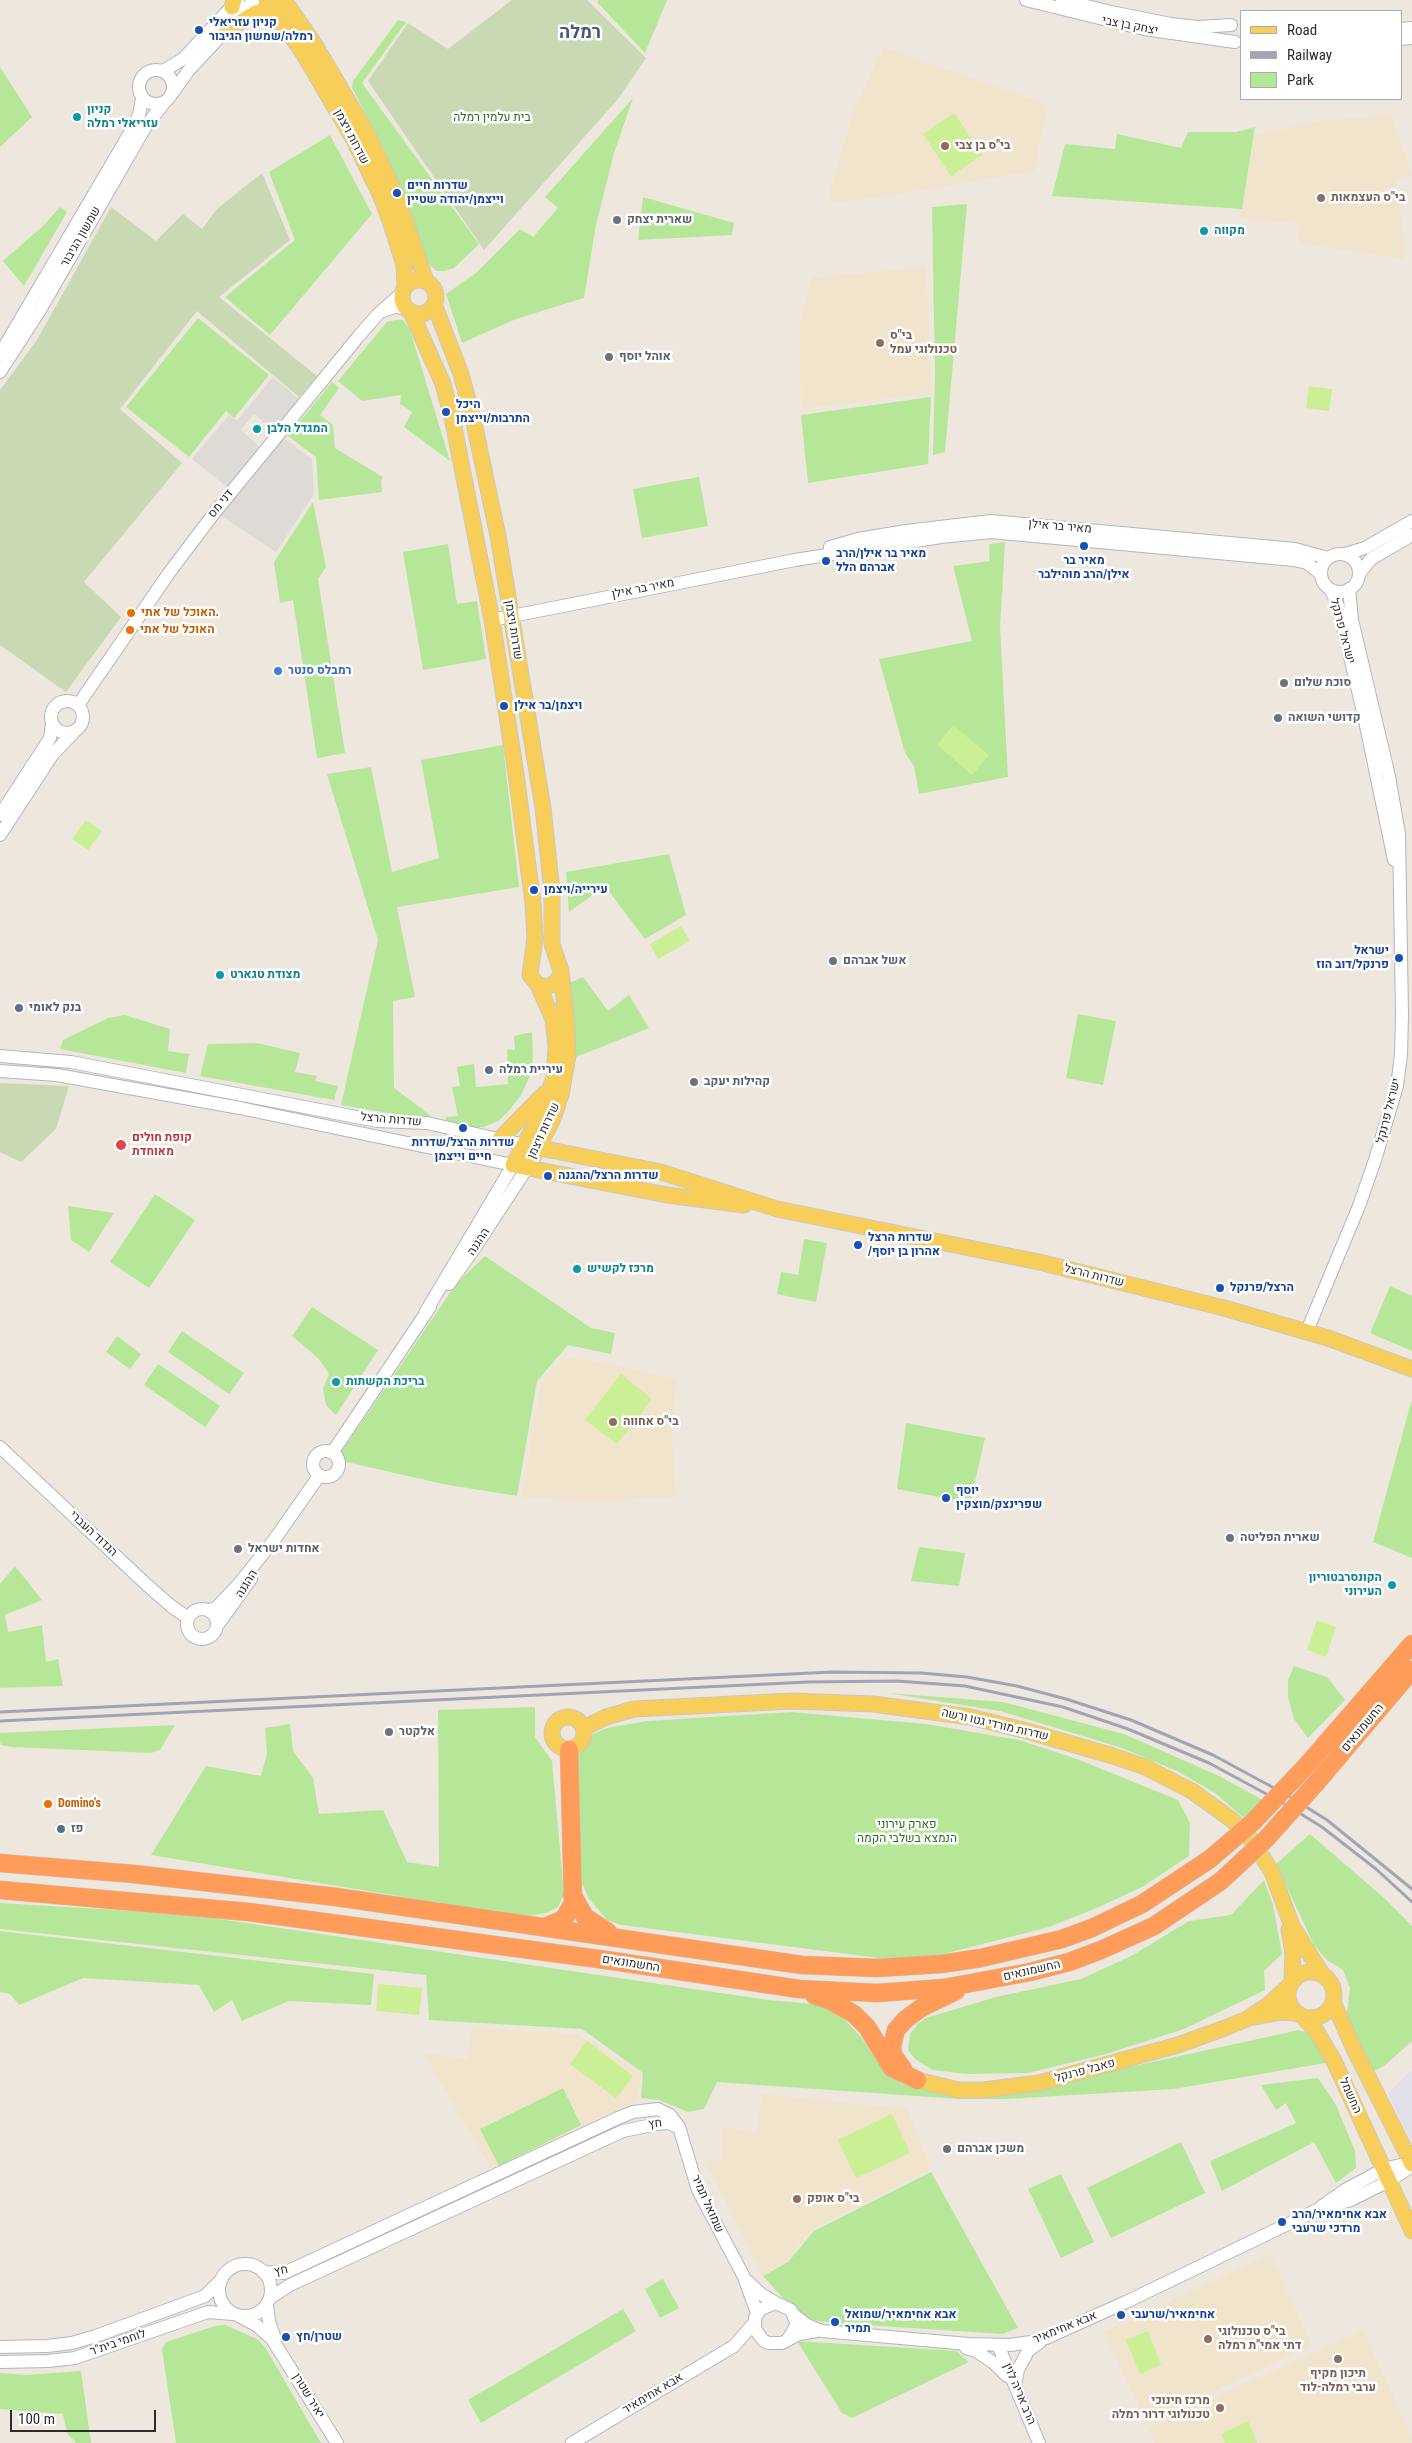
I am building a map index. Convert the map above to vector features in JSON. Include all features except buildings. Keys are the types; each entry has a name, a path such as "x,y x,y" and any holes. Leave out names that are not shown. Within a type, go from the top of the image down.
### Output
{"highway":[{"name":"החשמונאים","path":"0,1863 327,1896 616,1937 802,1966 877,1968 941,1964 1025,1948 1092,1928 1142,1904 1210,1859 1253,1822 1308,1764 1412,1644"},
{"name":"החשמונאים","path":"0,1890 248,1912 800,1990 913,1992 972,1984 1038,1970 1101,1950 1154,1926 1221,1881 1267,1838 1412,1670"},
{"path":"545,1927 564,1919 573,1903 569,1750"},
{"path":"572,1894 585,1917 596,1927 616,1937"},
{"path":"917,2080 905,2071 893,2055 892,2046 896,2030 906,2019 922,2008 972,1984"},
{"path":"800,1990 829,2000 854,2014 867,2028 892,2068 917,2080"}],"main road":[{"name":"שדרות ויצמן","path":"266,0 328,93 354,140 383,201 404,265 404,290"},
{"name":"שדרות ויצמן","path":"284,0 315,45 367,133 396,195 426,281"},
{"path":"226,30 256,13 264,12 279,20"},
{"path":"417,280 426,281 434,290 434,304 421,314 408,310 403,303 404,290 417,280"},
{"name":"שדרות ויצמן","path":"434,304 461,374 474,423 498,536 543,808 552,892 552,944 559,969 566,1016 568,1056 561,1096 520,1166"},
{"name":"שדרות ויצמן","path":"408,310 443,384 452,417 492,620 516,774 533,903 534,938 532,964"},
{"path":"544,956 554,958 559,969 551,986 538,985 530,975 532,964 544,956"},
{"name":"שדרות ויצמן","path":"532,1146 541,1112 554,1078 556,1047 553,1019 538,985"},
{"path":"500,1139 538,1101 554,1078"},
{"name":"שדרות הרצל","path":"532,1146 661,1172 777,1209"},
{"name":"שדרות הרצל","path":"520,1166 667,1195 777,1209 1046,1264 1307,1331 1409,1369"},
{"name":"שדרות מורדי גטו ורשה","path":"584,1728 606,1717 634,1710 792,1701 873,1704 970,1717 1027,1730 1144,1767 1171,1779 1212,1805 1232,1820 1263,1855 1272,1872 1283,1904 1293,1947 1291,1983"},
{"path":"564,1718 574,1718 584,1728 582,1743 569,1750 555,1743 552,1733 555,1723 564,1718"},
{"name":"שדרות מורדי גטו ורשה","path":"1283,1904 1304,1948 1322,1974"},
{"path":"1308,1972 1322,1974 1332,1986 1333,2002 1324,2014 1310,2018 1300,2015 1288,1998 1291,1983 1301,1974 1308,1972"},
{"name":"פאבל פרנקל","path":"917,2080 958,2090 983,2090 1039,2083 1178,2045 1247,2018 1267,2006 1291,1983"},
{"name":"החשמל","path":"1333,2002 1355,2052 1412,2165"},
{"name":"פאבל פרנקל","path":"1247,2018 1281,2012 1300,2015"},
{"name":"החשמל","path":"1300,2015 1326,2046 1412,2231"}],"street":[{"name":"שמשון הגיבור","path":"0,372 44,302 146,126 181,80 254,0"},
{"name":"יצחק בן צבי","path":"1026,0 1144,30 1238,43"},
{"name":"יצחק בן צבי","path":"1062,0 1171,24 1198,27 1236,21"},
{"path":"163,71 183,59 235,2"},
{"path":"1236,21 1230,34 1238,43"},
{"path":"155,70 163,71 171,79 173,90 168,99 150,104 142,98 139,85 144,75 155,70"},
{"name":"שמשון הגיבור","path":"0,354 133,126 139,115 142,98"},
{"name":"דני מס","path":"78,705 190,544 378,314 404,290"},
{"path":"378,314 394,308 408,310"},
{"name":"מאיר בר אילן","path":"795,560 858,539 940,526 991,521 1295,549 1328,558"},
{"path":"1412,521 1365,548 1346,554 1333,555 1328,558 1321,568 1322,580 1331,590 1337,592 1349,589 1354,585 1359,574 1372,559 1412,536"},
{"name":"מאיר בר אילן","path":"492,620 510,614 795,560 942,537 991,532 1294,560 1307,563 1321,574"},
{"path":"1346,554 1355,562 1359,574"},
{"name":"ישראל פרנקל","path":"1307,1331 1359,1206 1390,1113 1397,1086 1402,1015 1398,877 1399,834 1389,776 1352,620 1349,589"},
{"name":"ישראל פרנקל","path":"1331,590 1338,606 1364,716 1398,877"},
{"path":"0,815 50,738 52,712 58,703 70,701 78,705 82,710 83,721 78,730 53,754 0,835"},
{"path":"52,724 61,732 73,733"},
{"name":"שדרות הרצל","path":"0,1056 70,1062 377,1120 416,1121 532,1146"},
{"name":"שדרות הרצל","path":"0,1071 57,1075 240,1108 520,1166"},
{"name":"ההגנה","path":"332,1453 425,1313 466,1262 520,1166"},
{"name":"הגדוד העברי","path":"0,1447 146,1585 188,1618"},
{"path":"322,1452 332,1453 338,1462 337,1470 327,1478 319,1476 313,1469 315,1457 322,1452"},
{"name":"ההגנה","path":"209,1610 216,1608 226,1599 274,1540 319,1476"},
{"name":"ההגנה","path":"217,1626 245,1590 274,1540"},
{"path":"195,1610 209,1610 216,1617 217,1626 209,1638 199,1639 188,1631 188,1618 195,1610"},
{"name":"חץ","path":"264,2272 284,2273 633,2112 658,2108 670,2115 679,2127"},
{"name":"חץ","path":"268,2301 290,2285 623,2131 663,2123 679,2127"},
{"name":"שמואל תמיר","path":"679,2127 698,2190 744,2277 756,2318"},
{"name":"אבא אחימאיר","path":"794,2315 807,2325 822,2331 949,2343 998,2345 1031,2342 1046,2338 1317,2210 1345,2190 1386,2175 1395,2166 1412,2165"},
{"path":"242,2264 257,2267 264,2272 270,2284 268,2301 254,2314 236,2315 222,2302 219,2295 222,2279 227,2272 242,2264"},
{"name":"שמואל תמיר","path":"744,2277 761,2294 776,2302"},
{"name":"לוחמי בית\"ר","path":"0,2347 47,2346 88,2338 205,2296 222,2279"},
{"name":"יאיר שטרן","path":"268,2301 269,2321 279,2348"},
{"path":"788,2339 795,2328 794,2315 787,2306 776,2302 765,2305 756,2318 758,2335 768,2343 775,2344 788,2339 803,2332 822,2331"},
{"name":"לוחמי בית\"ר","path":"0,2362 75,2358 208,2312 236,2315"},
{"name":"יאיר שטרן","path":"236,2315 264,2331 279,2348 337,2443"},
{"name":"אבא אחימאיר","path":"734,2346 756,2318"},
{"path":"1015,2385 1018,2370 1028,2351 1046,2338"},
{"name":"אבא אחימאיר","path":"572,2443 734,2346 753,2342 768,2343"},
{"path":"949,2343 976,2351 987,2358 1002,2370 1015,2385"},
{"name":"הרב אריה לוין","path":"998,2345 1040,2443"}],"shaded area":[{"path":"883,47 1048,105 1034,171 876,198 839,202 829,200 832,183 854,111"},
{"name":"בי\"ס העצמאות","path":"1391,115 1412,175 1396,179 1405,247 1404,259 1298,243 1301,224 1240,218 1254,136 1318,121"},
{"path":"926,267 932,393 801,409 800,322 811,278"},
{"path":"273,377 304,403 278,434 312,459 314,494 276,552 215,512 232,491 192,459 229,415 237,421","holes":["254,414 278,434 264,451 241,430"]},
{"path":"564,1358 590,1360 677,1379 671,1427 676,1497 591,1501 521,1497 541,1383"},
{"path":"471,2028 578,2034 641,2073 637,2101 493,2171 423,2053 467,2059"},
{"path":"1412,2070 1412,2144 1388,2093"},
{"name":"בי\"ס אופק","path":"762,2094 908,2109 930,2169 811,2230 787,2260 763,2275 705,2161 722,2160 722,2127 757,2133"},
{"name":"בי\"ס טכנולוגי דתי אמי\"ת רמלה","path":"1270,2254 1312,2345 1146,2423 1104,2332"},
{"name":"תיכון מקיף ערבי רמלה-לוד","path":"1363,2330 1412,2438 1412,2443 1155,2443 1148,2428"}],"green space":[{"name":"בית עלמין רמלה","path":"512,0 587,0 646,58 618,99 484,250 368,81 408,23 448,49"},
{"path":"599,0 667,0 645,53 597,2"},
{"path":"398,20 406,22 362,83 479,244 454,268 445,271 437,271 426,262 422,245 384,149 352,88 353,81"},
{"path":"0,67 32,117 0,147"},
{"path":"633,98 614,153 596,225 584,298 516,319 462,343 446,294 476,273 520,229 533,237 558,208 545,197"},
{"path":"954,113 982,155 951,176 923,134"},
{"path":"1255,127 1242,209 1052,196 1065,144 1115,149 1117,134 1181,148 1188,132 1236,132"},
{"path":"330,135 372,214 270,335 225,297 295,240 269,172"},
{"path":"262,173 290,240 219,297 317,376 299,397 197,311 120,409 182,463 84,582 121,617 66,692 0,645 0,390 37,340 111,207 156,241 183,214 202,229 217,209"},
{"path":"643,197 734,223 732,235 638,240"},
{"path":"967,204 945,452 933,455 935,372 932,207"},
{"path":"60,207 67,212 24,286 3,261 44,225"},
{"path":"198,318 269,375 234,418 226,411 189,457 126,407"},
{"path":"403,320 410,330 450,461 404,427 412,412 400,404 401,395 362,401 338,381 387,322"},
{"path":"332,382 339,388 320,415 333,425 335,448 383,477 381,481 382,492 319,500 316,457 288,436"},
{"path":"1309,386 1332,389 1329,411 1306,408"},
{"path":"931,397 928,464 808,483 801,415"},
{"path":"699,477 708,526 642,538 633,489"},
{"path":"313,502 326,567 318,579 345,753 317,758 293,600 280,603 274,562"},
{"path":"1005,542 1000,627 1008,777 919,794 914,766 905,753 879,659 972,641 953,566 990,561 989,544"},
{"path":"448,544 457,604 477,601 486,659 423,670 403,552"},
{"path":"953,725 989,755 972,775 937,745"},
{"path":"503,745 519,887 397,907 415,997 393,1001 394,1088 430,1115 428,1120 341,1105 378,940 327,774 371,767 392,872 439,858 421,760"},
{"path":"86,820 102,831 88,850 72,839"},
{"path":"669,854 686,915 645,939 605,886 569,912 566,872"},
{"path":"681,926 690,941 658,959 650,944"},
{"path":"583,977 608,1011 629,995 649,1028 576,1057 565,985"},
{"path":"1078,1014 1116,1021 1103,1085 1066,1078"},
{"path":"125,1015 170,1029 168,1051 189,1054 186,1073 60,1049 63,1040 108,1018"},
{"path":"532,1032 533,1057 529,1078 521,1095 508,1112 498,1121 484,1127 471,1128 445,1123 446,1117 458,1116 452,1087 460,1086 457,1067 474,1064 476,1087 508,1084 507,1049 515,1050 514,1036"},
{"path":"257,1043 300,1053 295,1072 317,1076 315,1081 338,1086 334,1100 200,1076 208,1044"},
{"path":"0,1083 69,1086 56,1129 21,1162 0,1152"},
{"path":"155,1194 195,1220 149,1288 110,1262"},
{"path":"68,1206 114,1213 89,1252 71,1240"},
{"path":"804,1239 827,1243 816,1302 777,1294 781,1272 798,1275"},
{"path":"485,1256 591,1328 615,1333 611,1354 568,1345 537,1381 517,1496 443,1484 342,1461 342,1451 456,1284"},
{"path":"1390,1286 1412,1296 1412,1351 1370,1333"},
{"path":"312,1307 378,1350 336,1415 326,1405 323,1389 329,1374 319,1359 292,1336"},
{"path":"182,1331 244,1373 229,1394 168,1352"},
{"path":"117,1336 141,1354 130,1369 106,1352"},
{"path":"158,1364 220,1406 205,1427 144,1385"},
{"path":"621,1374 652,1399 617,1444 585,1420"},
{"path":"1412,1399 1412,1558 1373,1542"},
{"path":"906,1423 985,1438 970,1503 897,1489"},
{"path":"919,1547 965,1553 959,1586 911,1581"},
{"path":"15,1566 42,1600 5,1615 8,1632 42,1625 46,1662 58,1659 63,1686 0,1688 0,1584"},
{"path":"1317,1620 1336,1627 1326,1657 1307,1650"},
{"path":"1294,1666 1327,1677 1345,1700 1308,1738 1294,1719 1288,1697 1288,1680"},
{"path":"888,1693 1003,1702 1124,1734 1219,1776 1263,1800 1244,1818 1215,1793 1177,1771 1119,1747 1000,1711"},
{"path":"535,1707 535,1737 552,1761 564,1894 558,1907 546,1913 524,1917 151,1855 206,1766 261,1776 267,1754 265,1728 290,1724 293,1751 313,1778 319,1814 383,1810 407,1862 439,1867 438,1710"},
{"name":"פארק עירוני הנמצא בשלבי הקמה","path":"791,1712 926,1724 1019,1740 1077,1759 1178,1800 1190,1823 1189,1856 1144,1886 1049,1927 928,1958 879,1958 622,1925 607,1920 589,1899 581,1881 576,1755 586,1749 593,1734 607,1728 647,1721"},
{"path":"175,1725 160,1750 151,1753 11,1747 1,1745 0,1741 0,1733"},
{"path":"1310,1834 1383,1897 1412,1926 1412,2041 1384,2066 1371,2073 1347,2028 1350,1988 1343,1970 1327,1960 1314,1945 1276,1864"},
{"path":"1264,1880 1273,1905 1282,1954 1264,1971 1265,1990 1184,2029 1106,2054 1028,2073 966,2074 933,2070 915,2059 908,2050 910,2034 926,2018 996,1997 1081,1979 1133,1955 1189,1921 1231,1915"},
{"path":"0,1903 185,1914 768,2000 825,2005 847,2022 861,2037 875,2058 902,2084 932,2091 1010,2093 1299,2030 1308,2033 1318,2042 1331,2062 1174,2089 1007,2099 959,2099 717,2082 704,2109 688,2112 659,2100 641,2098 643,2073 582,2029 429,2020 426,1975 0,1929"},
{"path":"0,1931 374,1974 371,2005 289,2001 242,2021 232,2000 214,2012 199,1985 83,1978 19,2005 10,1994 0,1992"},
{"path":"378,1984 422,1988 419,2015 376,2011"},
{"path":"587,2041 633,2076 616,2098 570,2064"},
{"path":"1318,2078 1336,2105 1355,2151 1356,2168 1336,2183 1314,2142 1222,2191 1210,2161 1296,2123 1286,2103 1276,2110 1261,2085"},
{"path":"563,2088 581,2125 499,2166 480,2129"},
{"path":"892,2114 910,2153 856,2178 838,2140"},
{"path":"1181,2142 1205,2193 1111,2238 1087,2188"},
{"path":"931,2172 1018,2328 1002,2334 810,2320 783,2298 763,2276 788,2262 814,2231"},
{"path":"1061,2174 1094,2242 1061,2258 1028,2189"},
{"path":"663,2279 679,2308 660,2318 645,2289"},
{"path":"623,2309 636,2331 481,2423 468,2400"},
{"path":"225,2325 257,2339 265,2347 321,2443 176,2443 162,2349 166,2342 215,2326"},
{"path":"1148,2331 1161,2365 1140,2374 1126,2340"},
{"path":"797,2341 956,2351 969,2362 852,2418 842,2413"},
{"path":"81,2371 91,2443 76,2443 67,2433 63,2414 0,2409 0,2373 26,2375"},
{"path":"1248,2421 1257,2443 1225,2443 1221,2434"}],"railway":[{"path":"0,1712 832,1672 921,1673 967,1677 1017,1686 1066,1699 1131,1720 1213,1755 1287,1795 1327,1820 1412,1889"},
{"path":"0,1721 808,1682 897,1681 965,1686 1063,1707 1128,1729 1209,1763 1283,1803 1322,1827 1376,1869 1412,1902"}],"place":[{"name":"קניון עזריאלי רמלה/שמשון הגיבור","path":"199,30"},
{"name":"קניון עזריאלי רמלה","path":"77,117"},
{"name":"בי\"ס בן צבי","path":"945,146"},
{"name":"שדרות חיים וייצמן/יהודה שטיין","path":"397,193"},
{"name":"בי\"ס העצמאות","path":"1321,198"},
{"name":"שארית יצחק","path":"617,220"},
{"name":"מקווה","path":"1204,231"},
{"name":"בי\"ס טכנולוגי עמל","path":"880,343"},
{"name":"אוהל יוסף","path":"609,357"},
{"name":"היכל התרבות/וייצמן","path":"446,412"},
{"name":"המגדל הלבן","path":"257,429"},
{"name":"מאיר בר אילן/הרב מוהילבר","path":"1084,546"},
{"name":"מאיר בר אילן/הרב אברהם הלל","path":"826,561"},
{"name":"האוכל של אתי.","path":"131,613"},
{"name":"האוכל של אתי","path":"130,630"},
{"name":"רמבלס סנטר","path":"278,671"},
{"name":"סוכת שלום","path":"1284,683"},
{"name":"ויצמן/בר אילן","path":"504,706"},
{"name":"קדושי השואה","path":"1278,718"},
{"name":"עירייה/ויצמן","path":"534,890"},
{"name":"ישראל פרנקל/דוב הוז","path":"1399,958"},
{"name":"אשל אברהם","path":"833,961"},
{"name":"מצודת טגארט","path":"220,975"},
{"name":"בנק לאומי","path":"19,1008"},
{"name":"עיריית רמלה","path":"489,1070"},
{"name":"קהילות יעקב","path":"694,1082"},
{"name":"שדרות הרצל/שדרות חיים וייצמן","path":"463,1128"},
{"name":"קופת חולים מאוחדת","path":"121,1145"},
{"name":"שדרות הרצל/ההגנה","path":"548,1176"},
{"name":"שדרות הרצל /אהרון בן יוסף","path":"858,1245"},
{"name":"מרכז לקשיש","path":"577,1269"},
{"name":"הרצל/פרנקל","path":"1220,1288"},
{"name":"בריכת הקשתות","path":"336,1382"},
{"name":"בי\"ס אחווה","path":"613,1422"},
{"name":"יוסף שפרינצק/מוצקין","path":"946,1498"},
{"name":"שארית הפליטה","path":"1230,1538"},
{"name":"אחדות ישראל","path":"238,1549"},
{"name":"הקונסרבטוריון העירוני","path":"1392,1585"},
{"name":"אלקטר","path":"389,1732"},
{"name":"Domino's","path":"48,1804"},
{"name":"פז","path":"61,1829"},
{"name":"משכן אברהם","path":"947,2149"},
{"name":"בי\"ס אופק","path":"797,2199"},
{"name":"אבא אחימאיר/הרב מרדכי שרעבי","path":"1282,2222"},
{"name":"אחימאיר/שרעבי","path":"1121,2315"},
{"name":"אבא אחימאיר/שמואל תמיר","path":"835,2322"},
{"name":"שטרן/חץ","path":"286,2337"},
{"name":"בי\"ס טכנולוגי דתי אמי\"ת רמלה","path":"1208,2339"},
{"name":"תיכון מקיף ערבי רמלה-לוד","path":"1338,2359"},
{"name":"מרכז חינוכי טכנולוגי דרור רמלה","path":"1220,2408"}],"district":[{"name":"רמלה","path":"580,33"}]}
